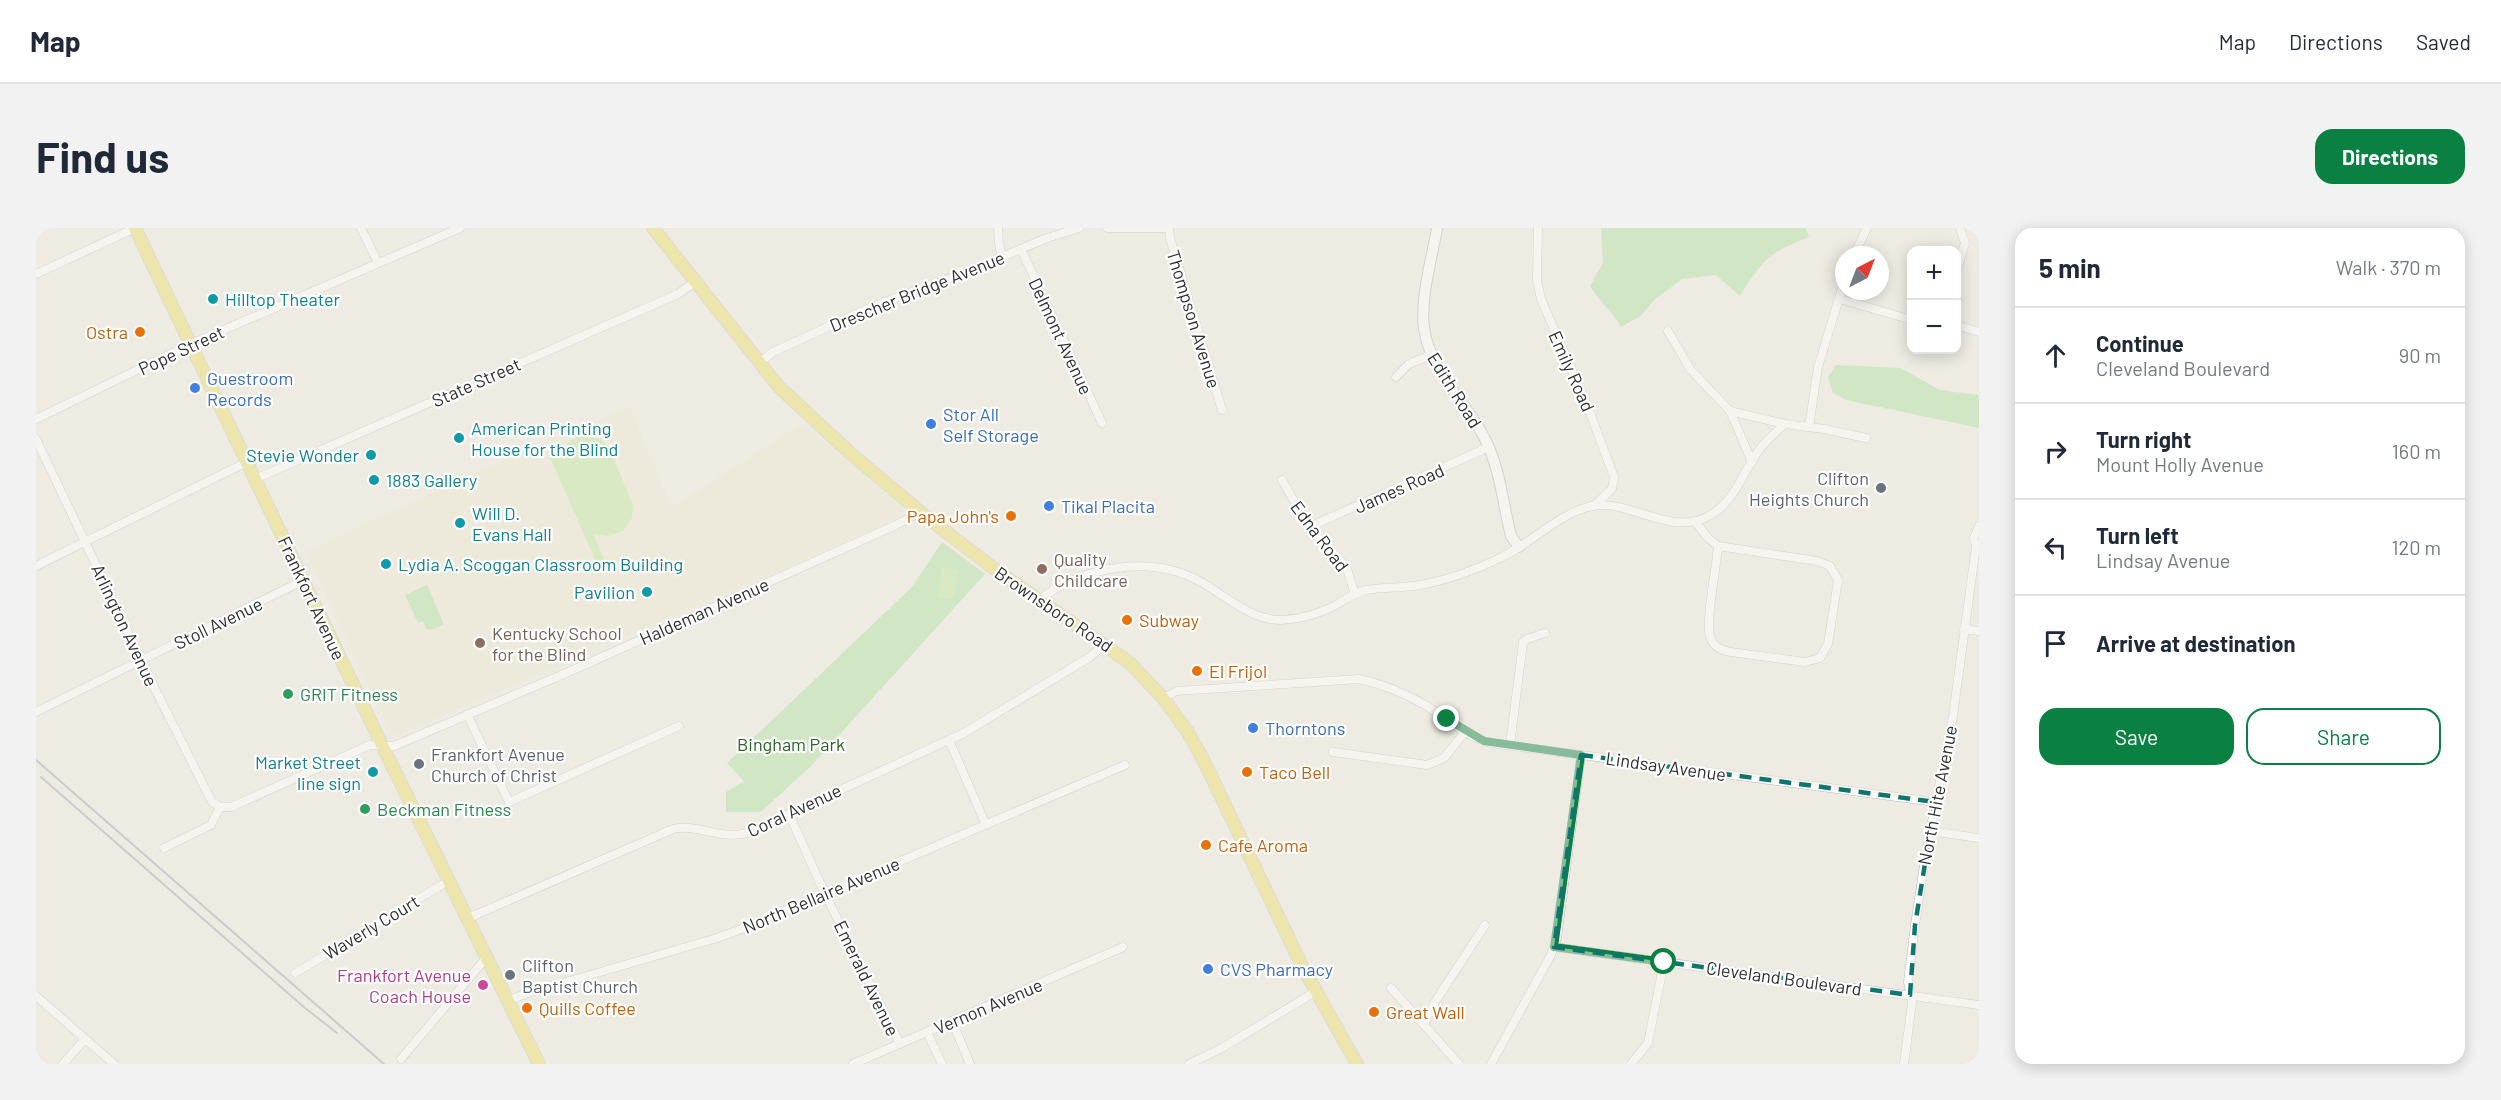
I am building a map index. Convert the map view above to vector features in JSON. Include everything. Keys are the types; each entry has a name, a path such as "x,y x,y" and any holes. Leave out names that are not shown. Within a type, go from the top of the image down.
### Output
{"main road":[{"name":"Frankfort Avenue","path":"135,228 466,919 539,1064"},
{"name":"Brownsboro Road","path":"653,228 779,387 849,452 920,512 1039,600 1130,663 1163,698 1187,731 1203,759 1315,992 1357,1064"}],"street":[{"path":"36,274 135,228"},
{"path":"361,228 378,263"},
{"name":"Pope Street","path":"36,419 191,344 460,228"},
{"path":"998,228 1002,257"},
{"name":"Drescher Bridge Avenue","path":"759,363 773,352 876,305 1079,228"},
{"path":"1107,228 1169,228"},
{"name":"Thompson Avenue","path":"1169,228 1170,238 1222,410"},
{"name":"Edith Road","path":"1437,228 1423,318 1426,343 1431,355 1489,447 1511,536 1519,547"},
{"name":"Emily Road","path":"1538,228 1537,280 1540,299 1589,410 1614,477 1612,489 1594,506"},
{"path":"1858,246 1867,228"},
{"path":"1960,228 1965,243 1961,256"},
{"name":"Delmont Avenue","path":"1021,249 1102,423"},
{"name":"State Street","path":"255,479 678,294 695,282"},
{"path":"1809,428 1818,367 1840,300"},
{"path":"1843,300 1907,319"},
{"path":"1961,327 1979,332"},
{"path":"1668,331 1690,370 1730,411 1752,462"},
{"path":"1396,377 1410,364 1431,355"},
{"path":"1730,411 1785,424 1866,438"},
{"path":"1039,600 1055,588 1098,571 1137,567 1186,575 1256,615 1272,620 1307,616 1322,612 1365,590 1420,585 1444,579 1498,559 1577,512 1594,506 1621,509 1676,522 1706,518 1725,504 1735,493 1766,441 1785,424"},
{"name":"Arlington Avenue","path":"36,439 212,802 220,807"},
{"name":"James Road","path":"1309,527 1489,447"},
{"path":"36,566 247,462"},
{"name":"Edna Road","path":"1282,480 1309,527 1346,566 1355,594"},
{"name":"Haldeman Avenue","path":"220,807 231,807 370,744 394,746 831,555 920,512"},
{"path":"1695,521 1708,538 1718,546 1817,561 1827,564 1834,570 1837,585 1828,644 1820,658 1805,662 1731,652 1714,645 1708,630 1718,546"},
{"name":"North Hite Avenue","path":"1904,1064 1912,1003 1908,982 1915,925 1935,802 1953,716 1976,546 1974,538 1979,526"},
{"name":"Stoll Avenue","path":"36,712 304,580"},
{"path":"1964,629 1979,631"},
{"path":"1509,745 1523,642 1545,633"},
{"name":"Coral Avenue","path":"466,919 683,824 727,835 741,835 949,740 1090,657 1105,644"},
{"name":"Lindsay Avenue","path":"1163,698 1178,691 1359,679 1400,692 1484,741 1935,802"},
{"path":"467,714 509,802 679,726"},
{"path":"1333,752 1427,765 1444,758 1465,732"},
{"path":"949,740 986,825"},
{"path":"1491,1064 1554,947 1581,755"},
{"name":"North Bellaire Avenue","path":"507,1001 717,938 1125,765"},
{"path":"164,848 212,825 220,807"},
{"name":"Emerald Avenue","path":"789,814 825,894 900,1044"},
{"path":"1930,831 1979,838"},
{"name":"Waverly Court","path":"295,973 448,881"},
{"path":"1424,1025 1435,1002 1485,925"},
{"name":"Vernon Avenue","path":"853,1064 1123,947"},
{"name":"Cleveland Boulevard","path":"1554,947 1979,1005"},
{"path":"401,1059 486,958"},
{"path":"1631,1064 1648,1043 1664,962"},
{"path":"1391,988 1460,1064"},
{"path":"1189,1064 1222,1048 1315,992"},
{"path":"36,996 114,1064"},
{"path":"952,1022 970,1064"},
{"path":"927,1032 942,1064"},
{"path":"63,1064 85,1039"}],"highlighted area":[{"path":"1581,755 1935,802 1915,925 1910,995 1554,947"}],"shaded area":[{"name":"Kentucky School for the Blind","path":"630,407 672,507 802,423 900,503 903,508 901,515 876,529 392,736 305,552 496,463"}],"green space":[{"path":"1601,228 1806,228 1809,237 1775,253 1761,265 1740,296 1716,275 1682,279 1654,300 1641,316 1621,327 1590,286 1603,263"},
{"path":"1836,365 1901,368 1940,390 1979,395 1979,428 1846,400 1833,393 1828,377"},
{"path":"582,435 600,439 609,447 633,505 632,518 623,531 608,536 593,534 607,566 599,569 550,457 560,453 571,440"},
{"name":"Bingham Park","path":"942,542 985,574 812,765 761,812 726,812 726,792 744,781 727,763 911,588"},
{"path":"941,568 957,569 955,599 939,598"},
{"path":"427,585 444,625 430,630 426,629 423,621 418,623 405,595"}],"railway":[{"path":"36,760 384,1064"},
{"path":"41,777 305,1008 337,1033"}],"place":[{"name":"Hilltop Theater","path":"213,299"},
{"name":"Ostra","path":"140,332"},
{"name":"Guestroom Records","path":"195,388"},
{"name":"Stor All Self Storage","path":"931,424"},
{"name":"American Printing House for the Blind","path":"459,438"},
{"name":"Stevie Wonder","path":"371,455"},
{"name":"1883 Gallery","path":"374,480"},
{"name":"Clifton Heights Church","path":"1881,488"},
{"name":"Tikal Placita","path":"1049,506"},
{"name":"Papa John's","path":"1011,516"},
{"name":"Will D. Evans Hall","path":"460,523"},
{"name":"Lydia A. Scoggan Classroom Building","path":"386,564"},
{"name":"Quality Childcare","path":"1042,569"},
{"name":"Pavilion","path":"647,592"},
{"name":"Subway","path":"1127,620"},
{"name":"Kentucky School for the Blind","path":"480,643"},
{"name":"El Frijol","path":"1197,671"},
{"name":"GRIT Fitness","path":"288,694"},
{"name":"Thorntons","path":"1253,728"},
{"name":"Frankfort Avenue Church of Christ","path":"419,764"},
{"name":"Market Street line sign","path":"373,772"},
{"name":"Taco Bell","path":"1247,772"},
{"name":"Beckman Fitness","path":"365,809"},
{"name":"Cafe Aroma","path":"1206,845"},
{"name":"CVS Pharmacy","path":"1208,969"},
{"name":"Clifton Baptist Church","path":"510,975"},
{"name":"Frankfort Avenue Coach House","path":"483,985"},
{"name":"Quills Coffee","path":"527,1008"},
{"name":"Great Wall","path":"1374,1012"}],"route":[{"path":"1447,719 1475,738 1484,741 1581,755 1554,947 1664,962"}]}
